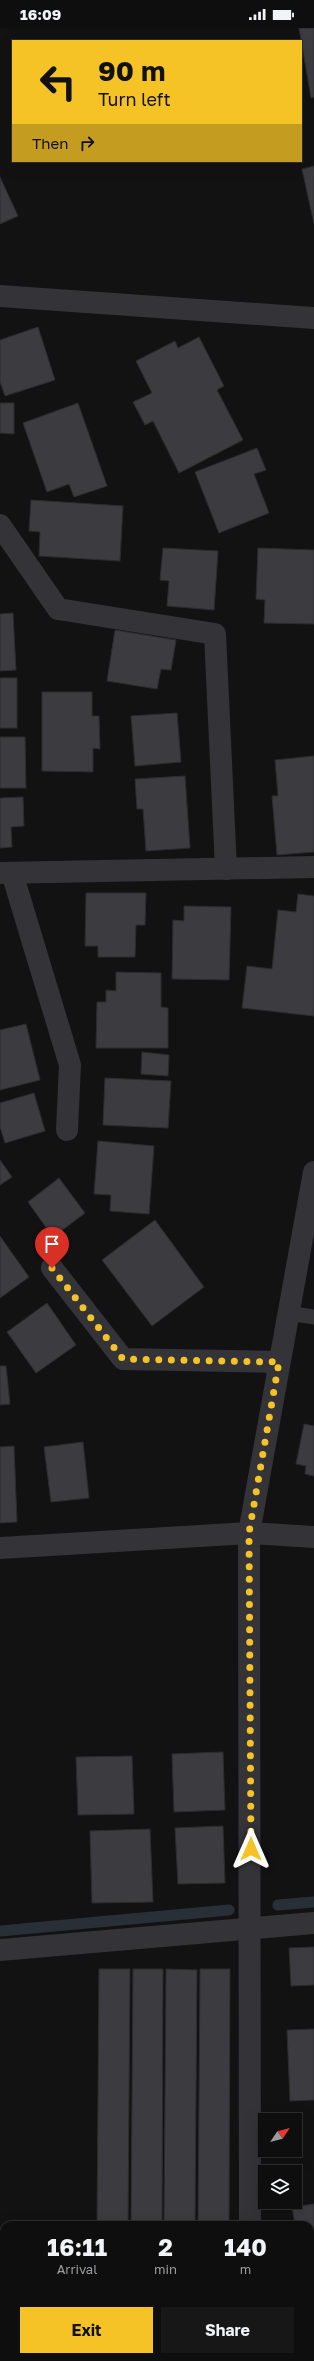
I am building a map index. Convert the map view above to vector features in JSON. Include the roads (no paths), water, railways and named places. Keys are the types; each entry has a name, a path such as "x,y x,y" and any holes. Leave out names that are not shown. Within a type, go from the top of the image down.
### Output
{"street":[{"path":"0,296 314,318"},
{"path":"0,524 58,609 215,634 226,869"},
{"path":"67,1130 70,1065 6,873 314,867"},
{"path":"250,2221 251,1928 249,1533 314,1172"},
{"path":"52,1268 123,1359 279,1362"},
{"path":"0,1548 249,1533 314,1538"},
{"path":"0,1950 314,1922"}],"lane":[{"path":"288,1313 314,1317"}],"waterway":[{"path":"278,1905 314,1902"},
{"path":"0,1931 229,1910"}]}
